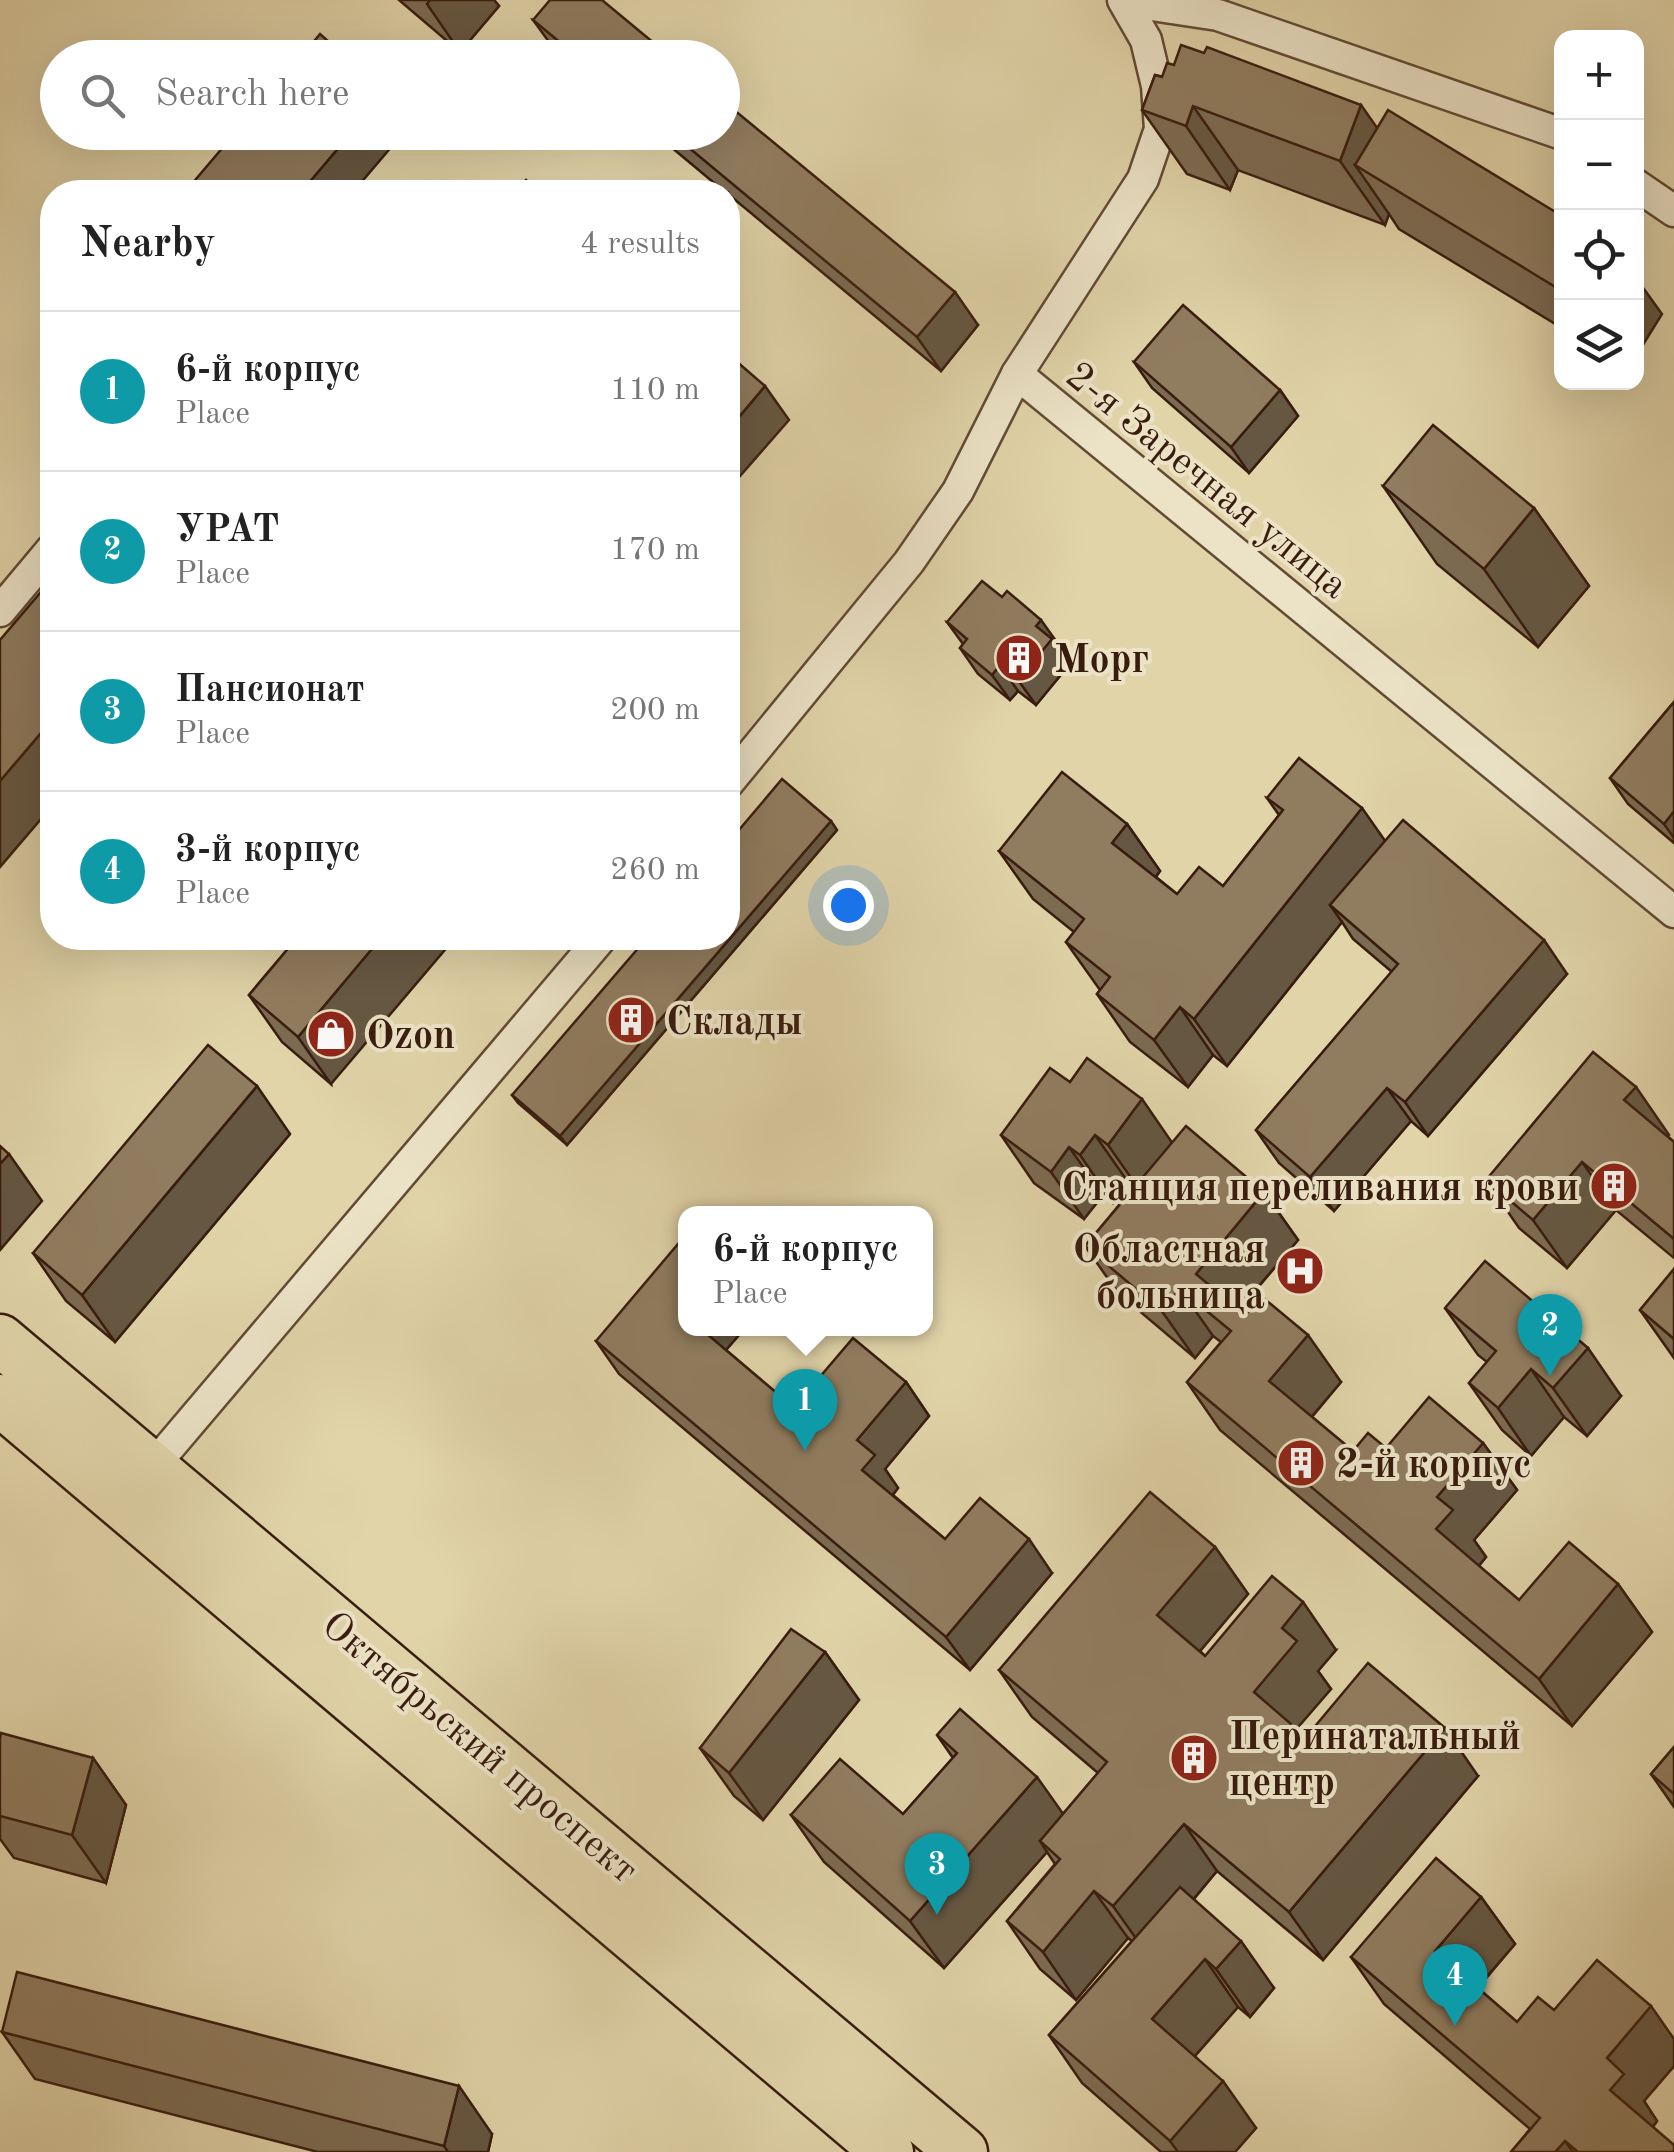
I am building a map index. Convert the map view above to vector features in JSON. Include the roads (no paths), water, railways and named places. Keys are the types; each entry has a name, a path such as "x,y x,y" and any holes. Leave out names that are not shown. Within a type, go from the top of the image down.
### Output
{"main road":[{"name":"Октябрьский проспект","path":"0,1340 137,1486 888,2152"},
{"name":"Октябрьский проспект","path":"0,1400 137,1486 962,2152"}],"street":[{"name":"2-я Заречная улица","path":"1124,0 1218,16 1554,131"},
{"name":"2-я Заречная улица","path":"1124,0 1146,40 1157,86 1160,129 1144,179 1017,374 1674,912"},
{"path":"1644,190 1674,210"},
{"path":"740,768 908,562 958,491 1017,374"},
{"path":"0,611 40,563"},
{"path":"137,1486 590,950"}],"place":[{"name":"Морг","path":"1019,658"},
{"name":"Склады","path":"631,1020"},
{"name":"Ozon","path":"331,1034"},
{"name":"Станция переливания крови","path":"1614,1186"},
{"name":"Областная больница","path":"1300,1271"},
{"name":"УРАТ","path":"1550,1376"},
{"name":"6-й корпус","path":"805,1451"},
{"name":"2-й корпус","path":"1301,1463"},
{"name":"Перинатальный центр","path":"1194,1758"},
{"name":"Пансионат","path":"937,1915"},
{"name":"3-й корпус","path":"1455,2026"}]}
